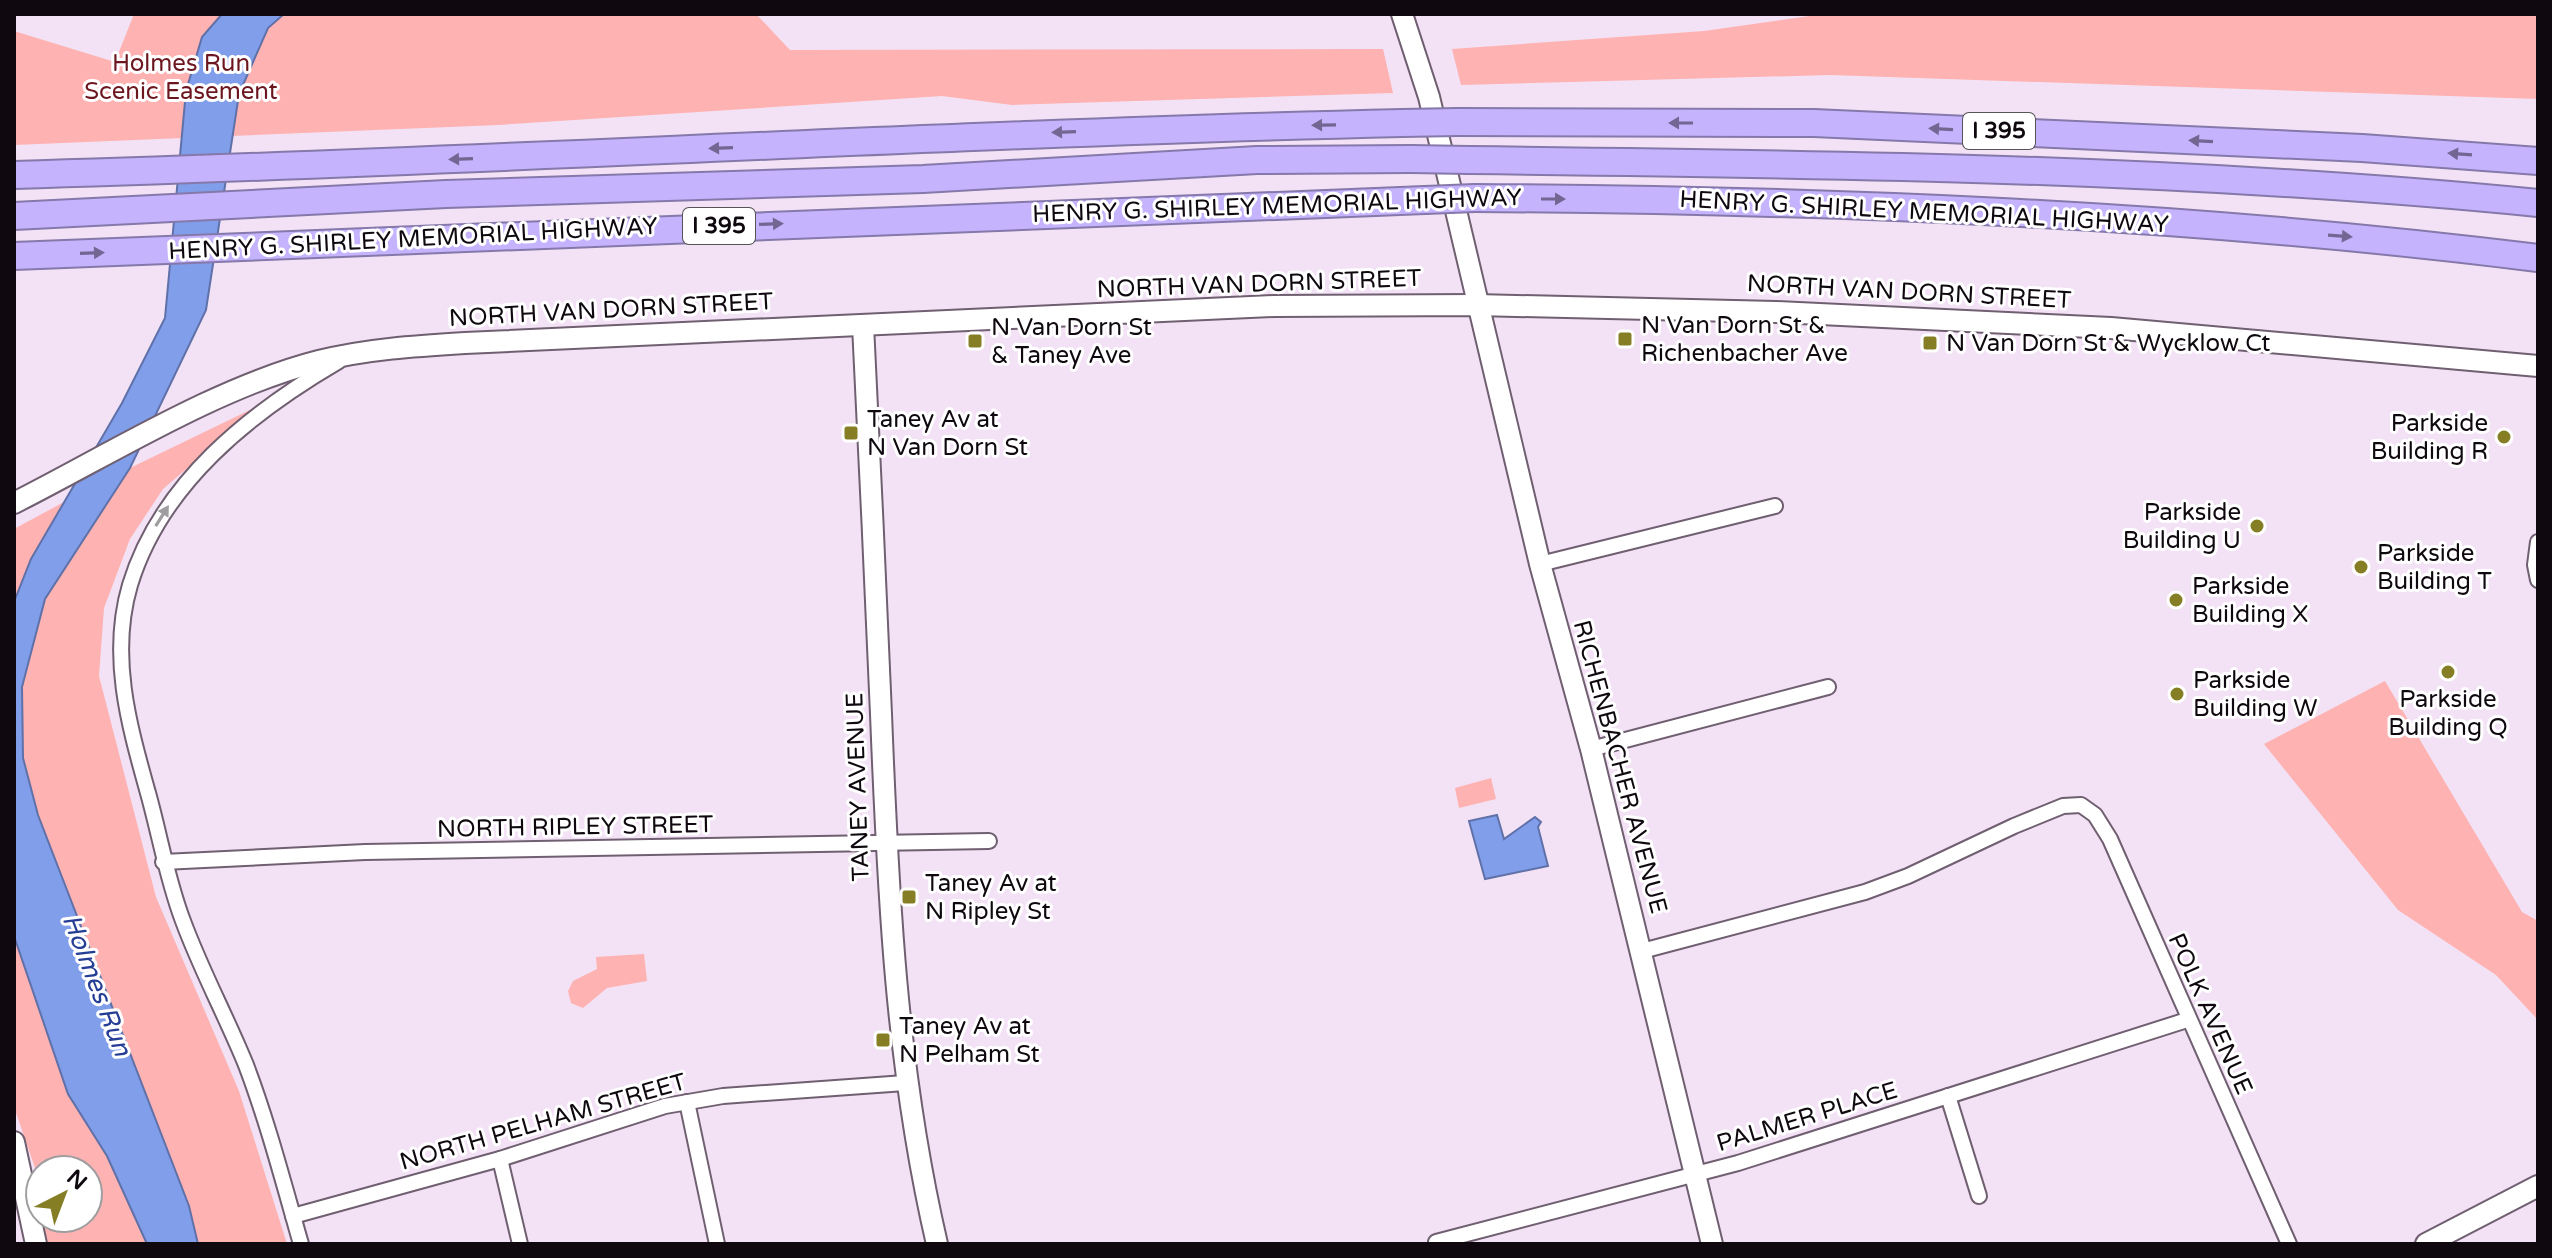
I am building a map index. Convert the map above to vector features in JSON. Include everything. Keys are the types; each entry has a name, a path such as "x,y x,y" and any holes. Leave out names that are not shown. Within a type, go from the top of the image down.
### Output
{"highway":[{"name":"I 395","path":"14,175 464,159 966,136 1458,122 1814,123 2362,148 2538,161"},
{"path":"14,216 446,194 907,179 1180,163 1411,159 1832,164 2178,176 2538,203"},
{"path":"2178,176 2538,220"},
{"name":"HENRY G. SHIRLEY MEMORIAL HIGHWAY","path":"14,256 1475,198 1836,203 2039,214 2402,241 2538,258"}],"main road":[{"name":"RICHENBACHER AVENUE","path":"1406,15 1429,97 1540,564 1642,951 1712,1244"},
{"name":"NORTH VAN DORN STREET","path":"14,503 257,382 352,353 423,345 1261,306 1476,305 1776,312 2111,328 2538,366"},
{"name":"TANEY AVENUE","path":"863,325 886,844 905,1083 937,1244"},
{"path":"14,1142 36,1244"},
{"path":"2426,1244 2538,1186"}],"street":[{"path":"301,1244 246,1067 184,923 163,862 125,705 120,644 130,586 155,526 196,472 223,443 352,353"},
{"path":"1540,564 1775,506"},
{"path":"2538,542 2535,565 2538,580"},
{"path":"1591,749 1828,687"},
{"name":"POLK AVENUE","path":"1642,951 1865,892 2063,806 2085,807 2110,839 2187,1020 2289,1244"},
{"name":"NORTH RIPLEY STREET","path":"163,862 365,852 989,841"},
{"name":"PALMER PLACE","path":"1436,1242 1695,1175 2187,1020"},
{"name":"NORTH PELHAM STREET","path":"293,1216 500,1159 596,1125 687,1102 723,1096 905,1083"},
{"path":"1948,1096 1979,1196"},
{"path":"687,1102 717,1244"},
{"path":"500,1159 520,1244"}],"green space":[{"name":"Holmes Run Scenic Easement","path":"134,14 756,14 790,50 1383,49 1393,93 1012,105 942,96 498,125 14,145 14,31 115,62"},
{"path":"1823,14 2538,14 2538,99 1830,75 1461,85 1452,49 1704,31"},
{"path":"262,404 163,489 130,539 104,608 99,676 156,897 239,1091 287,1244 198,1244 189,1206 38,815 23,758 22,687 45,599 130,468"},
{"path":"64,502 31,559 14,602 14,529"},
{"path":"2385,681 2522,912 2538,921 2538,1020 2496,975 2398,910 2264,744"},
{"path":"1491,778 1496,799 1459,808 1455,788"},
{"path":"14,936 68,1094 107,1156 147,1244 47,1244 45,1234 104,1234 104,1154 30,1154 14,1107"},
{"path":"644,954 647,981 607,988 583,1008 571,1003 568,991 573,981 597,969 596,957"}],"water":[{"name":"Holmes Run","path":"222,14 284,14 268,28 239,94 206,310 130,468 45,599 22,687 23,758 38,815 189,1206 198,1244 147,1244 107,1156 68,1094 14,936 14,602 31,559 122,403 165,318 186,91 202,37"},
{"path":"1497,815 1504,839 1535,817 1541,822 1538,827 1548,866 1485,879 1469,821"}],"place":[{"name":"N Van Dorn St & Richenbacher Ave","path":"1625,339"},
{"name":"N Van Dorn St & Taney Ave","path":"975,341"},
{"name":"N Van Dorn St & Wycklow Ct","path":"1930,343"},
{"name":"Taney Av at N Van Dorn St","path":"851,433"},
{"name":"Parkside Building R","path":"2504,437"},
{"name":"Parkside Building U","path":"2257,526"},
{"name":"Parkside Building T","path":"2361,567"},
{"name":"Parkside Building X","path":"2176,600"},
{"name":"Parkside Building Q","path":"2448,672"},
{"name":"Parkside Building W","path":"2177,694"},
{"name":"Taney Av at N Ripley St","path":"909,897"},
{"name":"Taney Av at N Pelham St","path":"883,1040"}]}
